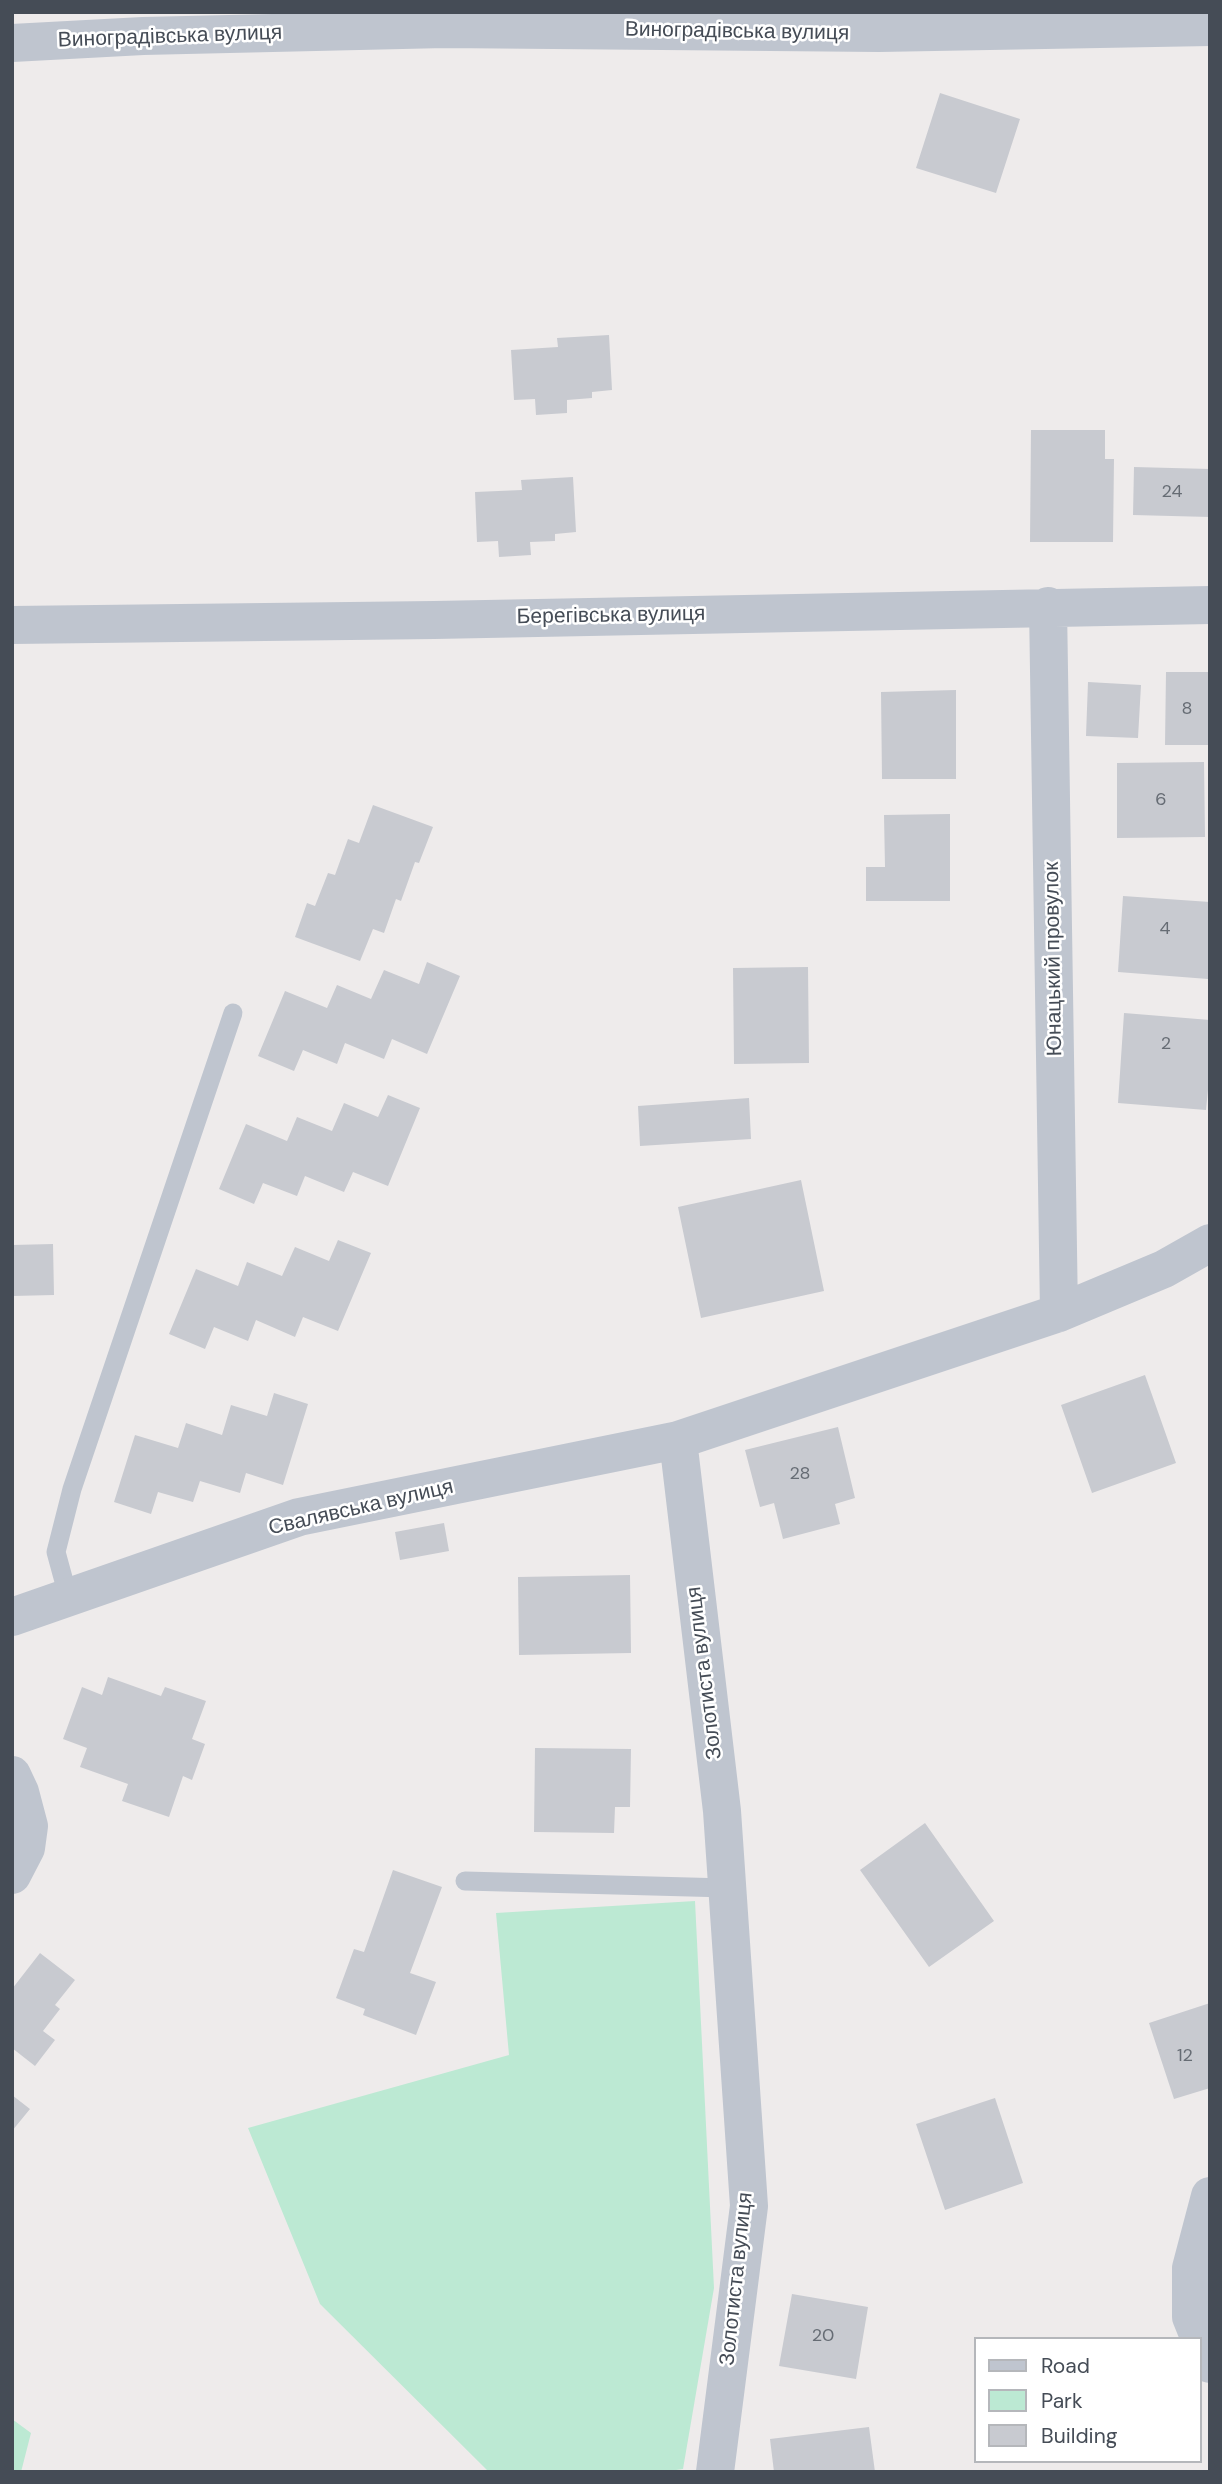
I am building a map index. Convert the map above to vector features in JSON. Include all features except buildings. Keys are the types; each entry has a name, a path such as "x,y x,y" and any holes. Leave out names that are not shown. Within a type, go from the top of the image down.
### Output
{"street":[{"name":"Виноградівська вулиця","path":"12,43 143,36 445,29 879,33 1210,27"},
{"name":"Берегівська вулиця","path":"12,625 434,620 1210,604"},
{"name":"Юнацький провулок","path":"1048,606 1059,1312"},
{"path":"678,1440 1059,1312 1164,1269 1210,1243"},
{"name":"Свалявська вулиця","path":"12,1617 299,1517 678,1440"},
{"name":"Золотиста вулиця","path":"678,1440 722,1811 749,2206 715,2472"},
{"path":"12,1774 29,1826 26,1848 12,1875"},
{"path":"1199,2337 1191,2317 1191,2268 1210,2196"},
{"path":"1201,2342 1210,2364"}],"lane":[{"path":"68,1596 56,1552 72,1489 233,1013"},
{"path":"466,1881 727,1888"}],"green space":[{"path":"695,1901 714,2288 683,2469 662,2472 489,2472 320,2304 248,2128 509,2055 496,1913"},
{"path":"12,2419 31,2433 21,2472 12,2472"}]}
